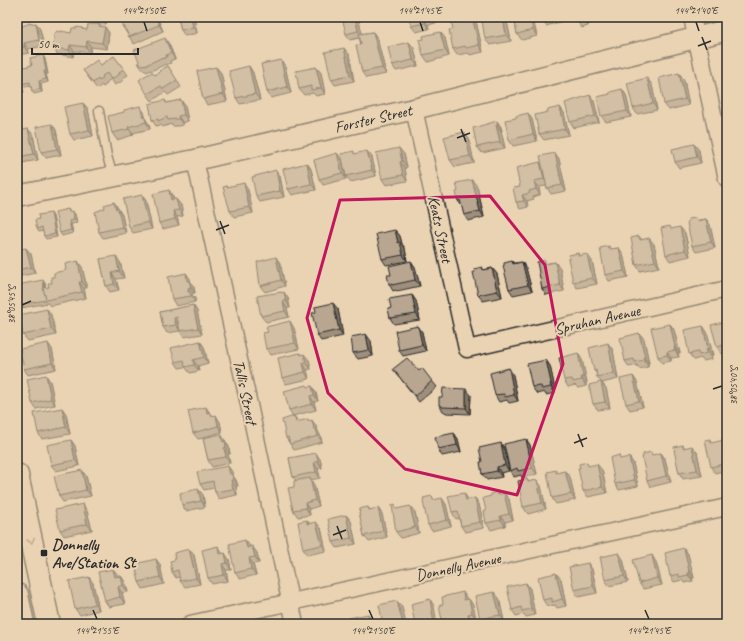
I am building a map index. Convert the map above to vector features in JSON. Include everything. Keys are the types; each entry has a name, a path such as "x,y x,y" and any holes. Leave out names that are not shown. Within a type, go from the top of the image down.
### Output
{"main road":[{"path":"17,475 49,624"},
{"path":"17,595 23,624"}],"street":[{"path":"692,17 727,179"},
{"name":"Forster Street","path":"17,196 195,160 414,109 727,30"},
{"name":"Keats Street","path":"414,109 467,349"},
{"name":"Tallis Street","path":"195,160 248,400 295,624"},
{"name":"Spruhan Avenue","path":"467,349 727,289"},
{"name":"Donnelly Avenue","path":"190,624 727,507"}],"lane":[{"path":"99,111 107,156 113,176"}],"highlighted area":[{"path":"490,196 545,265 563,364 517,495 405,469 328,393 307,318 340,200"}],"building":[{"path":"131,17 156,17 159,25 129,37 125,27 122,26 125,21"},
{"path":"178,17 191,17 193,27 181,30"},
{"path":"342,17 355,17 358,31 346,34"},
{"path":"409,17 431,17 424,19 425,23 411,26"},
{"path":"458,17 472,17 479,45 453,49 449,30 453,29 451,21 459,20"},
{"path":"503,17 506,35 485,39 482,21"},
{"path":"514,17 530,17 533,30 517,34"},
{"path":"575,17 589,17 578,22"},
{"path":"30,23 36,23 39,40 24,43 24,47 17,48 17,31 20,30 20,27"},
{"path":"88,24 100,24 99,26 105,27 102,43 87,41 86,47 70,45 69,50 53,48 53,35 57,31 71,33 72,28 77,27 87,30"},
{"path":"373,32 382,68 362,72 356,45 361,44 359,34"},
{"path":"440,32 445,50 423,55 419,40 424,39 423,36"},
{"path":"165,38 171,53 166,55 167,57 161,58 146,65 138,63 139,61 134,50"},
{"path":"409,42 413,60 392,65 388,47"},
{"path":"344,48 350,75 331,79 325,52"},
{"path":"43,55 46,79 39,81 40,89 32,91 30,82 20,84 21,89 17,90 17,69 32,65 30,58"},
{"path":"114,56 124,69 119,72 120,74 111,79 107,73 102,76 103,78 99,81 98,79 93,83 83,70 97,60 101,65"},
{"path":"281,60 287,87 267,92 261,64"},
{"path":"168,66 177,80 163,89 161,86 147,94 139,80 152,72 155,75"},
{"path":"249,66 255,94 236,98 229,71"},
{"path":"216,67 223,94 203,99 197,71"},
{"path":"316,67 321,88 311,90 311,86 299,89 296,71"},
{"path":"679,73 685,99 664,104 659,78"},
{"path":"647,78 653,103 633,108 627,83"},
{"path":"622,89 627,111 601,116 597,97"},
{"path":"590,95 595,116 570,122 565,103"},
{"path":"165,100 166,103 181,100 184,115 178,116 179,119 168,120 167,117 158,121 158,119 152,120 149,104"},
{"path":"83,103 89,130 70,134 64,107"},
{"path":"140,106 146,122 128,127 129,129 112,133 108,116"},
{"path":"560,107 565,129 539,134 535,115"},
{"path":"528,113 533,134 509,140 505,120 516,118 516,116"},
{"path":"497,121 498,125 496,125 500,142 477,147 473,128"},
{"path":"52,124 57,149 41,152 36,127"},
{"path":"28,129 34,154 18,157 17,131"},
{"path":"464,132 470,156 450,160 444,137"},
{"path":"694,144 697,157 675,162 672,149"},
{"path":"399,148 403,175 382,179 376,153"},
{"path":"354,151 354,154 367,151 372,170 346,176 341,154"},
{"path":"337,153 342,173 319,179 314,160"},
{"path":"555,153 562,185 547,188 540,156"},
{"path":"540,162 544,179 534,181 536,189 529,191 530,193 522,195 524,201 516,202 513,188 520,187 516,168"},
{"path":"307,163 311,184 288,189 283,169"},
{"path":"276,170 280,191 256,196 252,177"},
{"path":"472,180 480,211 464,215 460,200 458,201 456,183"},
{"path":"244,183 249,207 230,211 223,187"},
{"path":"169,190 171,200 176,199 179,210 173,211 175,219 159,223 153,194"},
{"path":"142,195 148,222 129,227 123,199"},
{"path":"114,202 116,209 118,209 122,227 99,232 95,212 105,208 104,205"},
{"path":"68,209 69,212 72,211 74,220 69,221 71,230 60,233 55,212"},
{"path":"51,213 55,234 44,236 42,227 37,229 35,220 39,219 38,215"},
{"path":"696,218 697,221 706,219 711,242 692,246 687,223 688,219"},
{"path":"670,226 671,229 680,227 685,250 666,255 661,228"},
{"path":"395,230 403,255 382,259 376,234"},
{"path":"639,236 640,240 649,238 655,261 636,265 631,238"},
{"path":"609,246 609,249 619,248 624,271 605,275 600,248"},
{"path":"26,248 31,267 17,270 17,250"},
{"path":"578,253 578,256 587,254 592,278 573,282 568,258 570,258 569,255"},
{"path":"116,256 119,271 112,273 114,284 106,286 100,259"},
{"path":"276,257 281,280 260,286 257,262"},
{"path":"545,260 546,264 555,262 560,285 542,289 537,262"},
{"path":"78,261 82,282 79,282 82,292 46,300 43,288 49,287 48,283 52,283 51,277 54,277 54,273 66,270 65,264"},
{"path":"411,261 415,280 392,285 389,284 387,275 391,275 389,266"},
{"path":"512,261 513,264 522,262 528,285 509,289 503,266 504,263"},
{"path":"482,267 483,270 492,268 497,291 478,295 473,272 475,272 474,269"},
{"path":"186,273 187,281 189,281 191,287 189,287 188,292 190,292 191,296 172,299 168,277"},
{"path":"43,280 46,300 19,305 17,285"},
{"path":"284,292 286,301 283,302 285,311 261,316 257,296"},
{"path":"412,295 416,314 390,318 388,309 391,308 389,299"},
{"path":"333,303 339,330 317,335 312,313 316,312 315,307"},
{"path":"193,305 198,328 180,331 177,317 174,318 176,325 163,327 160,312"},
{"path":"47,309 51,329 23,335 19,315"},
{"path":"290,321 295,343 266,349 263,333 268,332 266,327"},
{"path":"727,321 726,349 725,345 717,347 711,325"},
{"path":"670,324 675,350 667,352 667,355 658,357 651,328"},
{"path":"418,326 422,345 399,350 395,331"},
{"path":"703,326 708,349 706,349 707,353 699,355 698,352 689,354 684,330"},
{"path":"639,333 645,357 643,357 644,360 635,362 634,359 625,361 620,338"},
{"path":"366,334 369,350 353,353 351,337"},
{"path":"200,341 204,357 193,360 194,365 185,367 184,360 175,362 171,348"},
{"path":"48,343 52,363 24,369 20,349"},
{"path":"608,343 614,373 597,377 596,370 594,371 589,348"},
{"path":"300,353 301,355 304,354 306,363 303,363 305,372 282,378 278,358"},
{"path":"578,353 583,376 581,377 582,380 573,382 572,379 564,380 559,358"},
{"path":"407,358 419,371 422,368 432,381 415,396 393,369"},
{"path":"546,360 551,387 542,389 541,386 532,387 527,364"},
{"path":"509,368 514,395 505,397 504,394 495,395 490,373"},
{"path":"46,375 51,399 32,403 27,379"},
{"path":"633,376 639,401 626,404 620,379"},
{"path":"601,382 605,402 593,404 589,385"},
{"path":"307,385 308,387 312,386 314,395 310,396 312,404 289,410 284,391"},
{"path":"443,388 466,389 466,408 442,407 439,405 439,397 442,397"},
{"path":"206,407 207,413 210,412 212,416 216,415 218,426 193,433 188,411"},
{"path":"62,408 66,427 38,433 34,413"},
{"path":"294,416 296,422 308,419 309,421 312,420 314,429 316,429 318,436 290,444 288,437 286,438 282,420"},
{"path":"454,433 457,445 438,449 435,437"},
{"path":"221,434 223,442 225,441 226,447 224,448 226,457 208,460 203,438"},
{"path":"526,439 532,468 518,471 517,468 510,471 504,444"},
{"path":"710,439 711,443 724,440 727,452 727,463 711,467 705,440"},
{"path":"71,440 75,460 51,465 47,445"},
{"path":"501,443 505,465 497,467 497,471 482,474 480,462 482,462 479,448"},
{"path":"683,445 683,448 692,446 697,470 679,473 674,447"},
{"path":"651,452 652,455 661,453 666,476 647,481 642,457 643,454"},
{"path":"316,453 318,462 314,462 316,472 293,477 289,458"},
{"path":"619,455 620,459 629,457 634,480 615,484 610,458"},
{"path":"587,462 588,466 597,464 602,487 583,491 578,468 580,468 579,464"},
{"path":"228,466 230,474 232,474 233,480 231,480 233,489 215,492 213,481 200,484 197,472"},
{"path":"82,470 86,490 59,496 54,476"},
{"path":"556,470 556,473 565,471 571,494 552,498 547,472"},
{"path":"310,478 315,500 305,503 306,508 293,510 288,488 294,487 294,481"},
{"path":"527,479 528,482 537,480 542,503 523,507 518,481"},
{"path":"198,489 201,501 182,505 180,493"},
{"path":"497,492 498,495 504,493 509,514 500,516 501,520 486,523 484,511 486,511 483,498 491,496 491,494"},
{"path":"464,493 466,500 475,498 480,522 461,526 458,511 452,512 448,496"},
{"path":"432,496 433,500 442,498 447,520 428,525 423,498"},
{"path":"83,504 87,524 60,530 55,510"},
{"path":"395,504 396,509 410,506 415,527 396,532 392,505"},
{"path":"368,507 369,510 378,508 383,531 364,536 359,509"},
{"path":"346,515 351,538 333,542 328,519"},
{"path":"307,520 307,524 316,522 322,545 303,549 298,522"},
{"path":"245,540 247,548 252,546 255,557 249,558 251,569 235,573 229,544"},
{"path":"218,546 219,554 225,553 227,563 222,564 224,575 208,578 202,550"},
{"path":"684,548 689,571 688,575 679,577 679,574 670,576 665,553"},
{"path":"189,549 196,578 180,581 178,570 172,572 170,561 175,560 174,553"},
{"path":"619,553 624,576 605,580 600,557"},
{"path":"652,555 657,578 639,583 633,560"},
{"path":"156,559 160,577 139,582 135,564"},
{"path":"588,563 593,586 574,590 569,567"},
{"path":"113,569 115,577 121,576 123,585 118,587 120,597 105,601 98,572"},
{"path":"556,573 562,599 552,602 552,598 543,600 538,577"},
{"path":"89,577 95,604 75,609 69,581"},
{"path":"526,583 531,609 522,611 521,607 512,610 507,587"},
{"path":"463,592 464,600 469,599 472,613 468,614 470,624 447,624 446,619 442,620 439,606 443,604 442,597"},
{"path":"494,592 500,615 480,619 475,596"},
{"path":"430,599 434,624 415,624 411,604"},
{"path":"397,601 403,624 383,624 379,605"},
{"path":"368,614 370,624 350,624 349,618"},
{"path":"670,620 670,624 657,624 657,623"},
{"path":"338,621 339,624 323,624"}],"place":[{"name":"Donnelly Ave/Station St","path":"44,553"}]}
